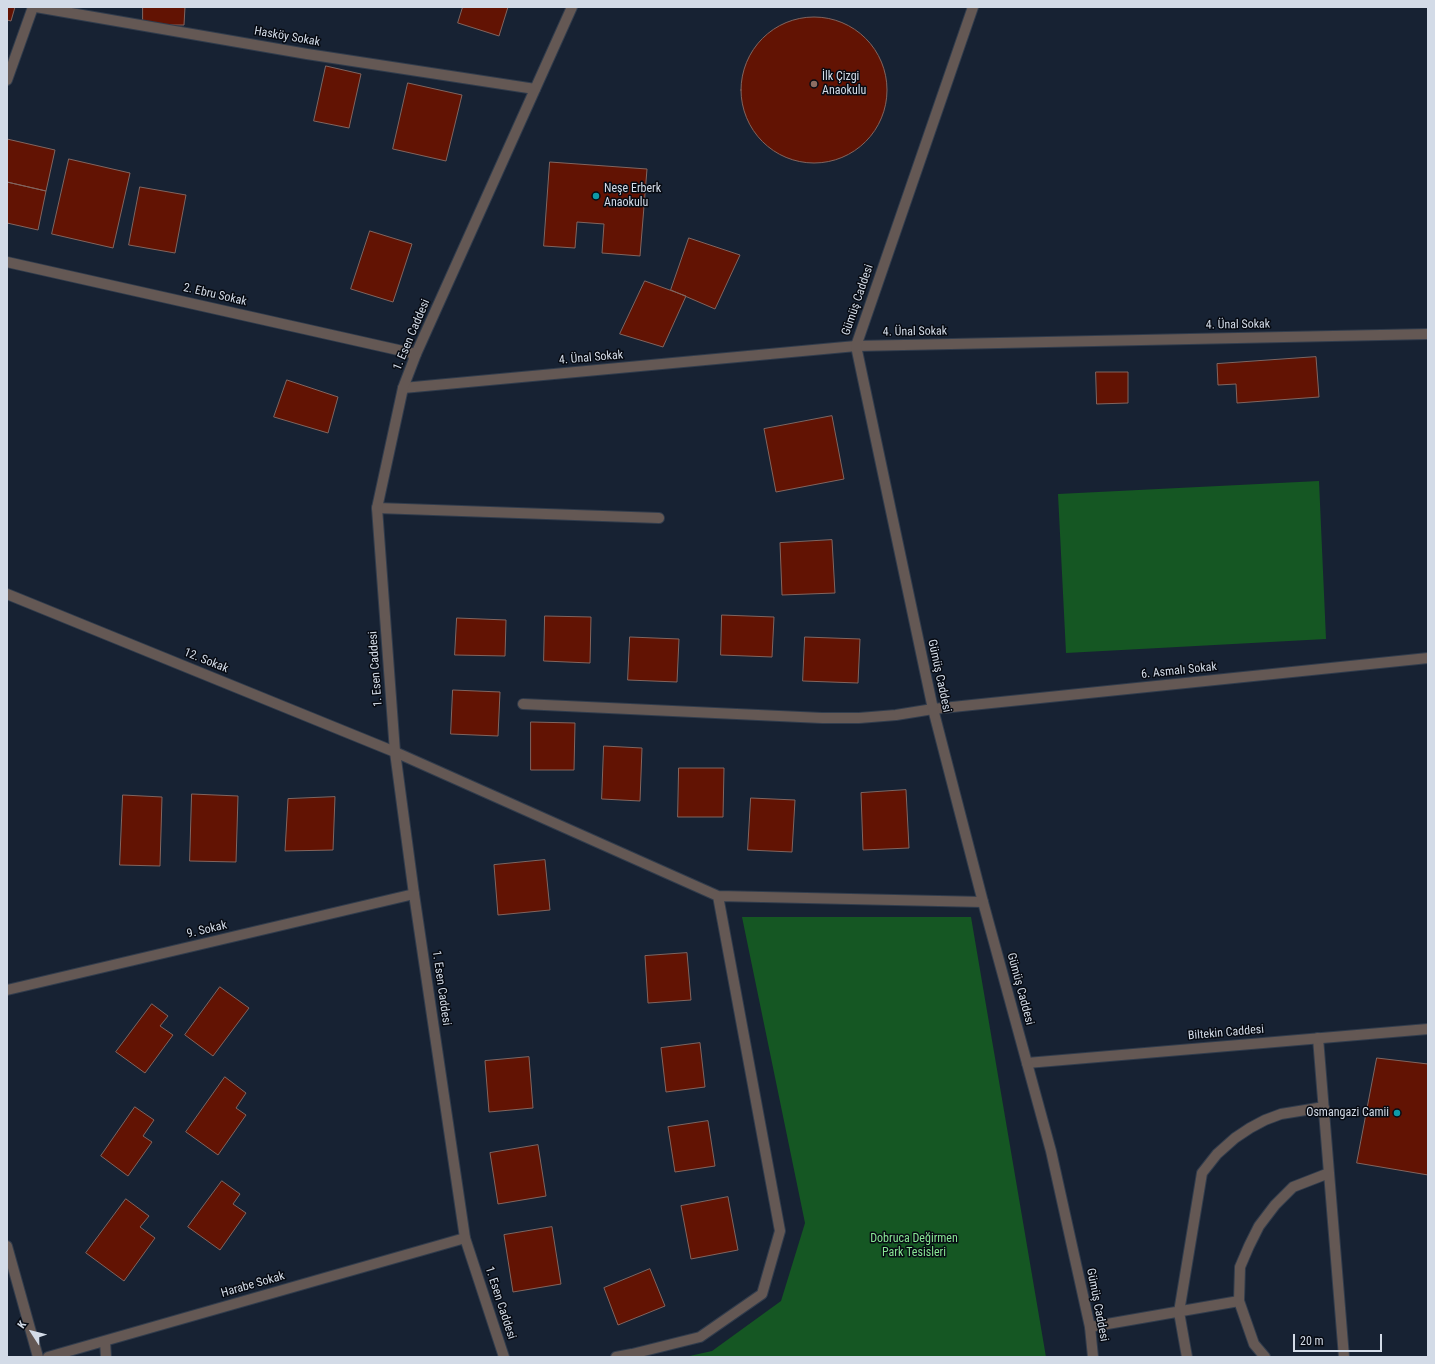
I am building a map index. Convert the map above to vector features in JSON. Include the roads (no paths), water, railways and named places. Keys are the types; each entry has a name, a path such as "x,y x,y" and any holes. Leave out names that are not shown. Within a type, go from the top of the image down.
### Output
{"street":[{"path":"7,80 33,7"},
{"name":"Hasköy Sokak","path":"36,7 307,54 535,89"},
{"name":"1. Esen Caddesi","path":"504,1357 465,1238 414,894 395,752 377,508 404,388 416,354 572,7"},
{"name":"Gümüş Caddesi","path":"973,7 856,346 933,709 983,902 1051,1151 1090,1327 1093,1357"},
{"name":"2. Ebru Sokak","path":"7,262 416,354"},
{"name":"4. Ünal Sokak","path":"404,388 856,346 1428,334"},
{"path":"377,508 659,518"},
{"name":"12. Sokak","path":"7,594 395,752 718,896"},
{"name":"6. Asmalı Sokak","path":"523,704 815,718 859,718 1428,658"},
{"name":"9. Sokak","path":"7,990 414,894"},
{"path":"616,1357 700,1337 762,1294 780,1231 718,896 983,902"},
{"name":"Biltekin Caddesi","path":"1027,1063 1428,1029"},
{"path":"1318,1038 1344,1357"},
{"path":"1187,1357 1179,1312 1202,1173 1217,1154 1235,1138 1250,1128 1281,1114 1324,1107"},
{"path":"1265,1357 1254,1344 1239,1301 1240,1267 1259,1226 1275,1205 1293,1187 1329,1173"},
{"name":"Harabe Sokak","path":"48,1357 465,1238"},
{"path":"7,1246 38,1357"},
{"path":"1090,1327 1239,1301"},
{"path":"105,1340 106,1357"}],"place":[{"name":"İlk Çizgi Anaokulu","path":"814,84"},
{"name":"Neşe Erberk Anaokulu","path":"596,196"},
{"name":"Osmangazi Camii","path":"1397,1113"}],"park label":[{"name":"Dobruca Değirmen Park Tesisleri","path":"914,1246"}]}
